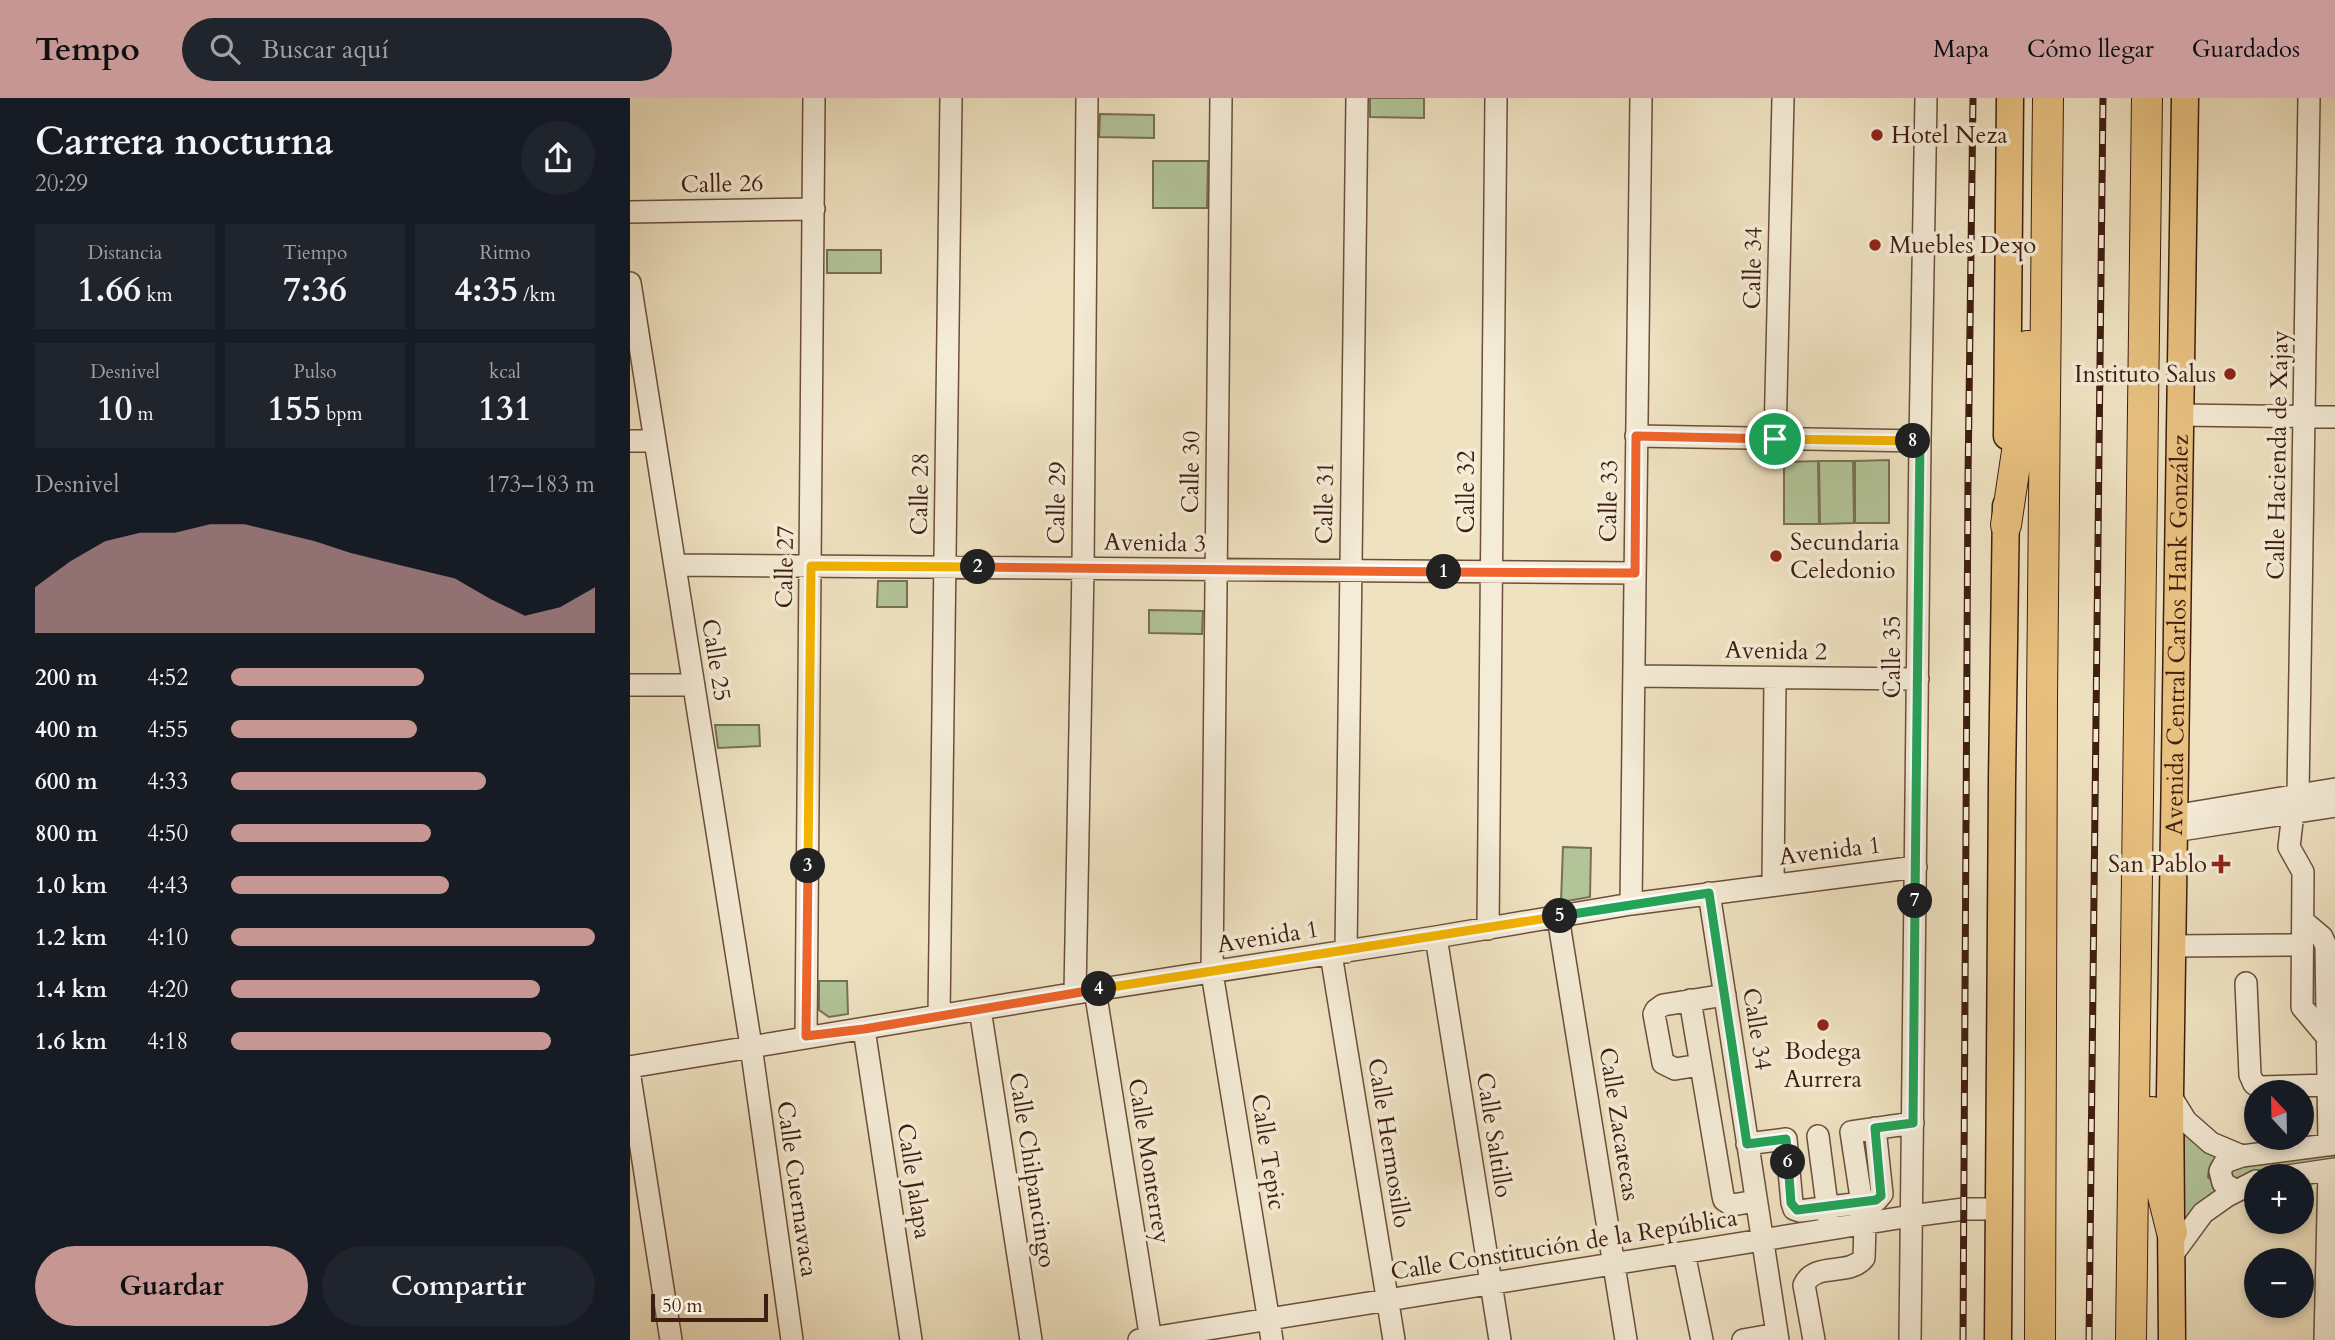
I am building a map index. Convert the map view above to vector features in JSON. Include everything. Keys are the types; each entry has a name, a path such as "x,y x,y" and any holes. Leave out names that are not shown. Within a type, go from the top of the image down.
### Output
{"highway":[{"path":"2040,1340 2041,728 2048,98"},
{"name":"Avenida Central Carlos Hank González","path":"2130,1340 2147,98"},
{"path":"2006,526 2019,438 2031,295 2047,204"},
{"path":"2135,1004 2144,1024 2149,1048 2155,1164 2173,1243"}],"main road":[{"path":"1998,1340 2010,98"},
{"name":"Avenida Central Carlos Hank González","path":"2172,1340 2170,1095 2185,98"}],"street":[{"name":"Calle 27","path":"806,1036 814,98"},
{"name":"Calle 28","path":"939,1016 951,98"},
{"name":"Calle 29","path":"1085,991 1083,568 1087,98"},
{"name":"Calle 30","path":"1212,973 1221,98"},
{"name":"Calle 31","path":"1338,953 1351,571 1357,98"},
{"name":"Calle 32","path":"1488,929 1496,98"},
{"name":"Calle 33","path":"1631,904 1641,98"},
{"name":"Calle 34","path":"1775,439 1783,98"},
{"name":"Calle 35","path":"1910,1340 1926,98"},
{"name":"Calle Hacienda de Xajay","path":"2309,98 2296,804 2289,847 2303,872 2302,1007 2328,1038"},
{"name":"Calle 26","path":"630,212 814,209"},
{"name":"Calle 25","path":"630,283 751,1046"},
{"path":"2181,415 2335,417"},
{"path":"1636,436 1920,441"},
{"path":"630,441 655,441"},
{"name":"Avenida 3","path":"675,565 1635,573"},
{"name":"Avenida 2","path":"1634,676 1918,679"},
{"path":"1773,884 1775,678"},
{"path":"630,685 694,685"},
{"path":"2296,804 2335,789"},
{"path":"2174,823 2296,804 2335,806"},
{"name":"Avenida 1","path":"630,1067 806,1036 864,1029 1631,904 1916,867"},
{"name":"Calle 34","path":"1709,893 1777,1337"},
{"name":"Calle Zacatecas","path":"1558,917 1626,1340"},
{"path":"2236,1191 2224,1184 2220,1171 2225,1162 2242,1156 2332,1144 2328,1085 2326,942 2304,921"},
{"name":"Calle Saltillo","path":"1436,937 1500,1340"},
{"path":"2173,946 2302,945"},
{"name":"Calle Hermosillo","path":"1338,953 1394,1340"},
{"name":"Calle Tepic","path":"1212,973 1272,1340"},
{"path":"2246,983 2250,1075 2254,1084 2261,1087 2328,1085"},
{"name":"Calle Monterrey","path":"1085,991 1147,1339"},
{"path":"1700,1065 1675,1069 1667,1066 1662,1059 1654,1019 1656,1010 1690,1000 1725,995"},
{"path":"1690,1000 1724,1200 1732,1205 1756,1201"},
{"name":"Calle Chilpancingo","path":"980,1009 1031,1340"},
{"name":"Calle Jalapa","path":"864,1029 911,1340"},
{"name":"Calle Cuernavaca","path":"751,1046 792,1340"},
{"path":"630,1077 671,1340"},
{"path":"2170,1095 2186,1121 2211,1143 2242,1156"},
{"path":"1747,1144 1913,1123"},
{"path":"1863,1213 1882,1195 1875,1128"},
{"path":"1814,1340 1804,1284 1807,1278 1813,1273 1854,1266 1864,1258 1863,1213 1851,1132"},
{"path":"1818,1136 1830,1229"},
{"path":"1786,1139 1792,1206 1800,1211 1827,1207 1863,1213"},
{"path":"2314,1172 2332,1169 2325,1340"},
{"path":"2173,1243 2203,1213 2244,1187"},
{"name":"Calle Constitución de la República","path":"1147,1339 1830,1229 1863,1213 1911,1216 1964,1209 1998,1209"},
{"path":"1684,1253 1702,1340"},
{"path":"1743,1340 1777,1337"}],"green space":[{"path":"1370,98 1424,98 1424,118 1370,117"},
{"path":"1100,114 1154,115 1154,138 1099,137"},
{"path":"1153,161 1208,161 1207,208 1153,208"},
{"path":"827,250 881,250 881,273 827,273"},
{"path":"1889,460 1889,523 1855,523 1855,461"},
{"path":"1818,461 1819,524 1784,524 1784,462"},
{"path":"1819,461 1853,461 1854,523 1820,524"},
{"path":"878,581 907,581 907,607 877,607"},
{"path":"1149,610 1203,611 1202,634 1149,633"},
{"path":"715,725 759,725 760,746 718,748"},
{"path":"1563,847 1591,848 1590,897 1561,902"},
{"path":"2311,943 2321,950 2323,1014 2312,1017"},
{"path":"819,981 847,981 848,1014 829,1017 819,1010"},
{"path":"2184,1130 2201,1147 2225,1152 2212,1162 2208,1177 2217,1192 2184,1228"},
{"path":"2335,1148 2335,1162 2314,1166 2244,1164"},
{"path":"2244,1164 2244,1181 2234,1185 2227,1167"}],"railway":[{"path":"1963,1340 1973,98"},
{"path":"2089,1340 2103,98"}],"place":[{"name":"Hotel Neza","path":"1877,135"},
{"name":"Muebles Deʞo","path":"1875,245"},
{"name":"Instituto Salus","path":"2230,374"},
{"name":"Secundaria Celedonio","path":"1776,556"},
{"name":"San Pablo","path":"2221,864"},
{"name":"Bodega Aurrera","path":"1823,1025"}],"route":[{"path":"1636,436 1775,439 1920,441 1913,1123 1875,1128 1882,1195 1878,1199 1800,1211 1794,1209 1791,1203 1786,1139 1747,1144 1709,893 864,1029 806,1036 811,566 1635,573 1636,436"}]}
